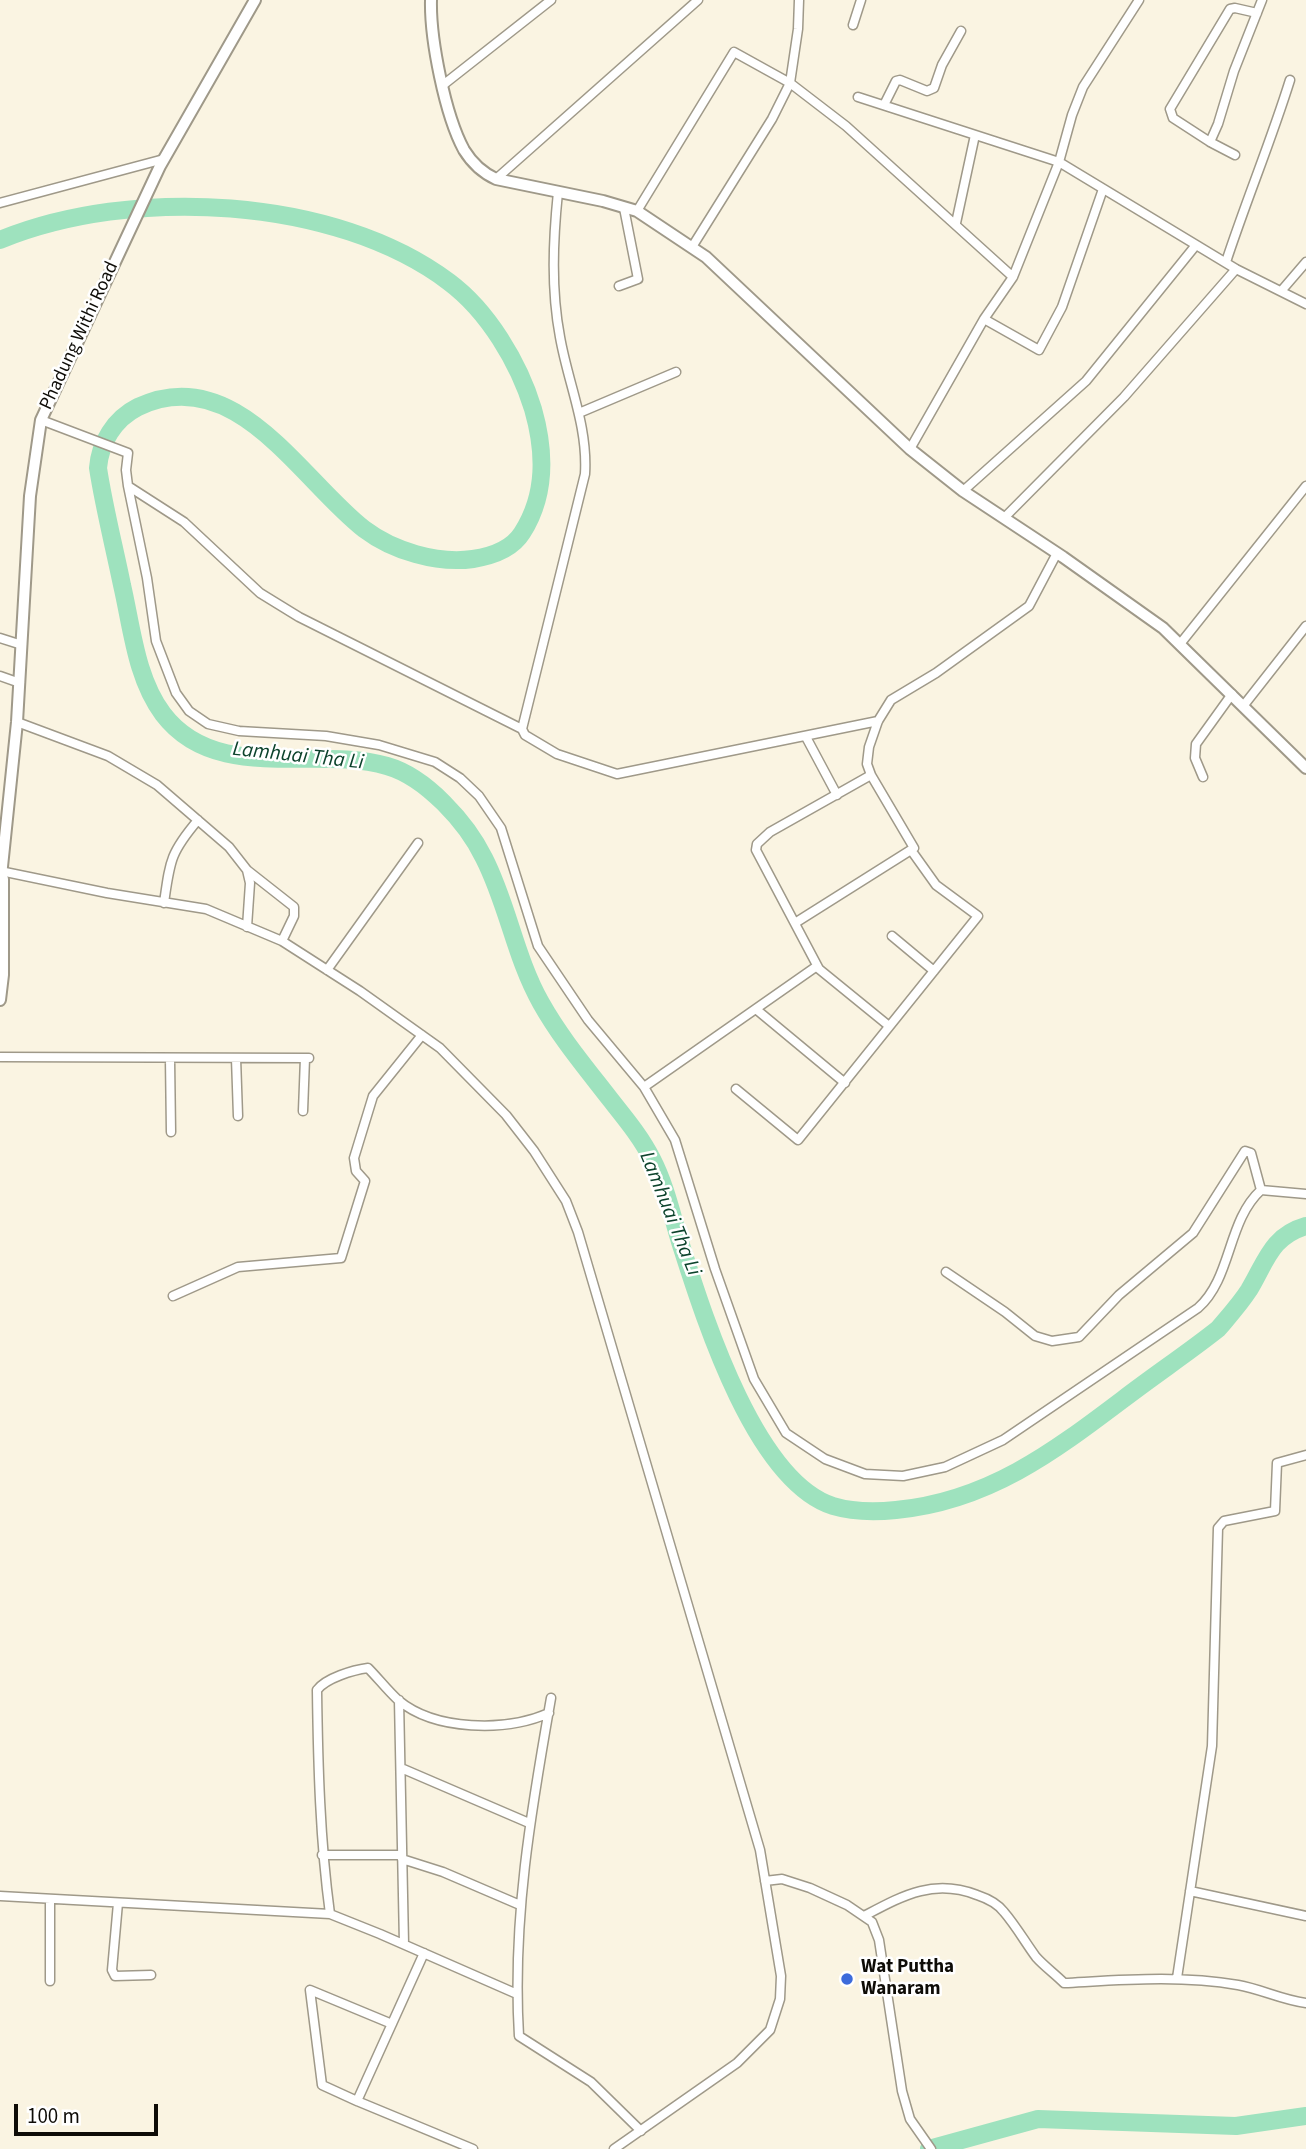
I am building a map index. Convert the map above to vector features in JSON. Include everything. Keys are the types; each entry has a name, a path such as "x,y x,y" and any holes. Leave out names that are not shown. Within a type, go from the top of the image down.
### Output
{"street":[{"name":"Phadung Withi Road","path":"1,872 18,722 30,496 41,420 162,163 255,0"},
{"path":"431,0 431,31 451,117 465,151 482,172 496,179 603,201 637,211 706,257 910,449 963,491 1163,628 1306,768"},
{"path":"443,85 551,0"},
{"path":"496,179 698,0"},
{"path":"692,247 772,119 790,83 798,29 799,0"},
{"path":"853,25 861,0"},
{"path":"910,449 984,319 1013,277 1059,162 1072,115 1083,88 1139,0"},
{"path":"1210,142 1262,0"},
{"path":"1235,155 1173,118 1170,109 1230,9 1257,13"},
{"path":"884,105 892,84 896,81 927,90 934,88 942,65 961,31"},
{"path":"637,211 734,52 790,83 846,126 1013,277"},
{"path":"1226,262 1290,80"},
{"path":"858,97 1059,162 1236,269 1306,304"},
{"path":"956,223 975,135"},
{"path":"0,203 162,163"},
{"path":"984,319 1039,350 1062,307 1103,189"},
{"path":"558,192 553,279 560,338 586,453 585,474 522,729 524,735 557,754 617,774 878,721"},
{"path":"619,286 638,279 624,208"},
{"path":"963,491 1086,381 1196,245"},
{"path":"1282,290 1306,262"},
{"path":"1004,519 1124,397 1236,269"},
{"path":"579,413 676,372"},
{"path":"41,420 128,453 128,486 147,578 156,641 176,693 190,711 208,724 239,731 326,736 379,745 435,762 460,778 479,796 500,828 538,946 588,1020 644,1087 675,1140 715,1269 754,1379 786,1433 825,1459 865,1474 903,1476 945,1467 1003,1440 1209,1298 1242,1217 1254,1197 1261,1191 1306,1194"},
{"path":"128,486 184,522 260,593 299,617 522,729"},
{"path":"1180,644 1306,486"},
{"path":"795,923 914,848 867,764 869,747 878,721 891,700 936,673 1029,606 1057,553"},
{"path":"1244,705 1306,626"},
{"path":"0,638 22,645"},
{"path":"0,677 20,683"},
{"path":"1203,776 1195,758 1196,744 1232,694"},
{"path":"18,722 108,756 157,785 229,847 247,870 294,907 295,916 282,941"},
{"path":"806,737 837,795"},
{"path":"871,775 770,832 757,844 759,858 817,966 889,1026"},
{"path":"164,903 169,866 174,852 198,820"},
{"path":"327,970 418,843"},
{"path":"736,1089 797,1140 978,916 936,885 911,850"},
{"path":"247,870 250,883 247,927"},
{"path":"0,886 1,872"},
{"path":"1,872 206,909 282,941 440,1048 506,1115 534,1151 560,1192 578,1232 760,1850 781,1976 780,1999 770,2030 737,2063 614,2149"},
{"path":"0,1000 3,975 1,872"},
{"path":"892,936 934,971"},
{"path":"644,1087 817,966"},
{"path":"757,1010 845,1083"},
{"path":"173,1296 238,1267 341,1258 365,1181 356,1171 354,1158 373,1096 422,1035"},
{"path":"0,1057 307,1058 303,1111"},
{"path":"236,1058 238,1116"},
{"path":"170,1059 171,1132"},
{"path":"946,1272 1005,1311 1035,1336 1052,1341 1075,1339 1085,1332 1119,1295 1193,1233 1245,1151 1251,1153 1261,1191"},
{"path":"1177,1978 1212,1746 1218,1528 1224,1521 1275,1511 1277,1463 1306,1455"},
{"path":"330,1914 323,1856 317,1690 321,1685 358,1669 368,1668 399,1700 420,1713 458,1725 496,1726 549,1713"},
{"path":"551,1698 529,1823 520,1905 517,1994 519,2036 591,2082 641,2131"},
{"path":"399,1700 404,1944"},
{"path":"401,1768 529,1823"},
{"path":"323,1856 402,1857 520,1905"},
{"path":"765,1881 782,1878 810,1888 847,1905 873,1922 879,1940 902,2091 910,2119 931,2149"},
{"path":"864,1916 894,1900 927,1889 962,1889 1002,1909 1037,1958 1064,1983 1177,1978 1240,1985 1306,2003"},
{"path":"1189,1891 1306,1916"},
{"path":"0,1895 330,1914 517,1994"},
{"path":"50,1899 50,1981"},
{"path":"118,1903 112,1970 115,1976 151,1975"},
{"path":"357,2101 424,1953"},
{"path":"393,2024 310,1990 322,2085 473,2149"}],"waterway":[{"name":"Lamhuai Tha Li","path":"0,240 52,223 109,212 170,207 231,208 291,217 349,232 402,253 449,282 477,308 511,356 527,392 537,425 541,456 540,488 530,518 518,539 494,554 480,558 430,558 388,544 376,537 340,508 263,432 235,412 205,400 173,397 129,412 115,425 105,441 98,468 136,652 147,685 163,714 185,735 210,749 238,756 330,759 387,766 416,780 456,816 484,858 524,968 548,1016 638,1135 652,1159 665,1190 703,1313 736,1393 780,1465 805,1491 833,1506 881,1511 930,1505 993,1484 1076,1434 1218,1329 1246,1295 1277,1243 1294,1230 1306,1226"},
{"path":"929,2149 1038,2119 1236,2126 1306,2116"}],"place":[{"name":"Wat Puttha Wanaram","path":"847,1979"}]}
